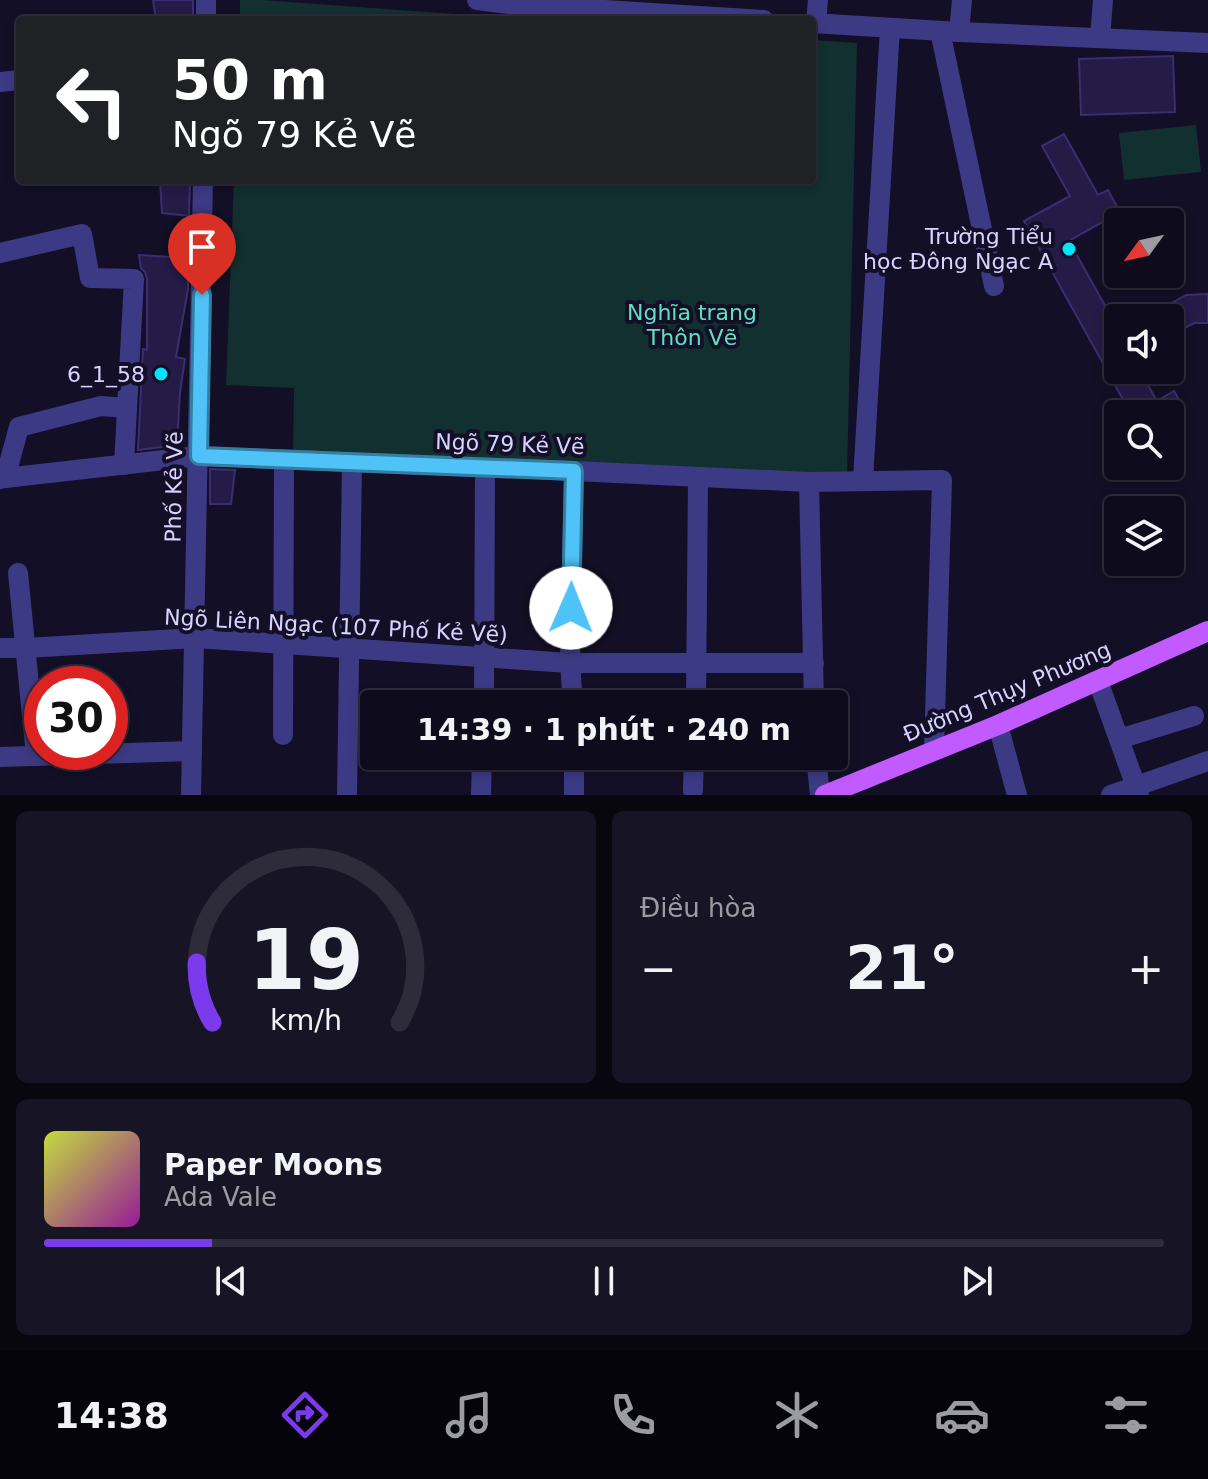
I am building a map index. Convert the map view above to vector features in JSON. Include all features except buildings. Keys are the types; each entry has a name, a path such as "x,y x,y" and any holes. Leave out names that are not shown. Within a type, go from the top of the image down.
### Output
{"main road":[{"name":"Đường Thụy Phương","path":"822,795 998,725 1208,631"}],"street":[{"path":"477,0 696,8 741,16"},
{"path":"962,0 950,32 994,286"},
{"path":"1100,38 1103,0"},
{"path":"816,23 1208,43"},
{"path":"863,480 890,28"},
{"name":"Phố Kẻ Vẽ","path":"191,795 203,184"},
{"path":"0,253 82,234 90,278 134,279 124,465"},
{"path":"3,479 19,427 101,406 127,408"},
{"name":"Ngõ 79 Kẻ Vẽ","path":"3,479 199,456 809,482 942,480 934,750"},
{"path":"283,735 284,460"},
{"path":"347,795 352,462"},
{"path":"484,690 485,467"},
{"path":"572,690 574,471"},
{"path":"696,690 698,477"},
{"path":"809,482 814,690"},
{"path":"18,573 28,666"},
{"name":"Ngõ Liên Ngạc (107 Phố Kẻ Vẽ)","path":"0,648 195,638 570,663 814,663"},
{"path":"1098,681 1137,790"},
{"path":"1119,739 1194,716"},
{"path":"998,725 1017,795"},
{"path":"128,753 192,751"},
{"path":"0,757 24,756"},
{"path":"1111,795 1137,790 1208,761"},
{"path":"481,795 482,770"},
{"path":"574,770 574,795"},
{"path":"693,790 694,770"},
{"path":"818,770 822,795"}],"green space":[{"path":"240,0 262,0 482,16 240,16"},
{"name":"Nghĩa trang Thôn Vẽ","path":"816,40 857,43 847,476 293,452 294,388 226,385 234,184 816,184"},
{"path":"1196,125 1201,172 1124,180 1119,133"}],"place":[{"name":"Trường Tiểu học Đông Ngạc A","path":"1069,249"},
{"name":"6_1_58","path":"161,374"}],"route":[{"path":"202,295 199,456 574,471 571,608"}]}
